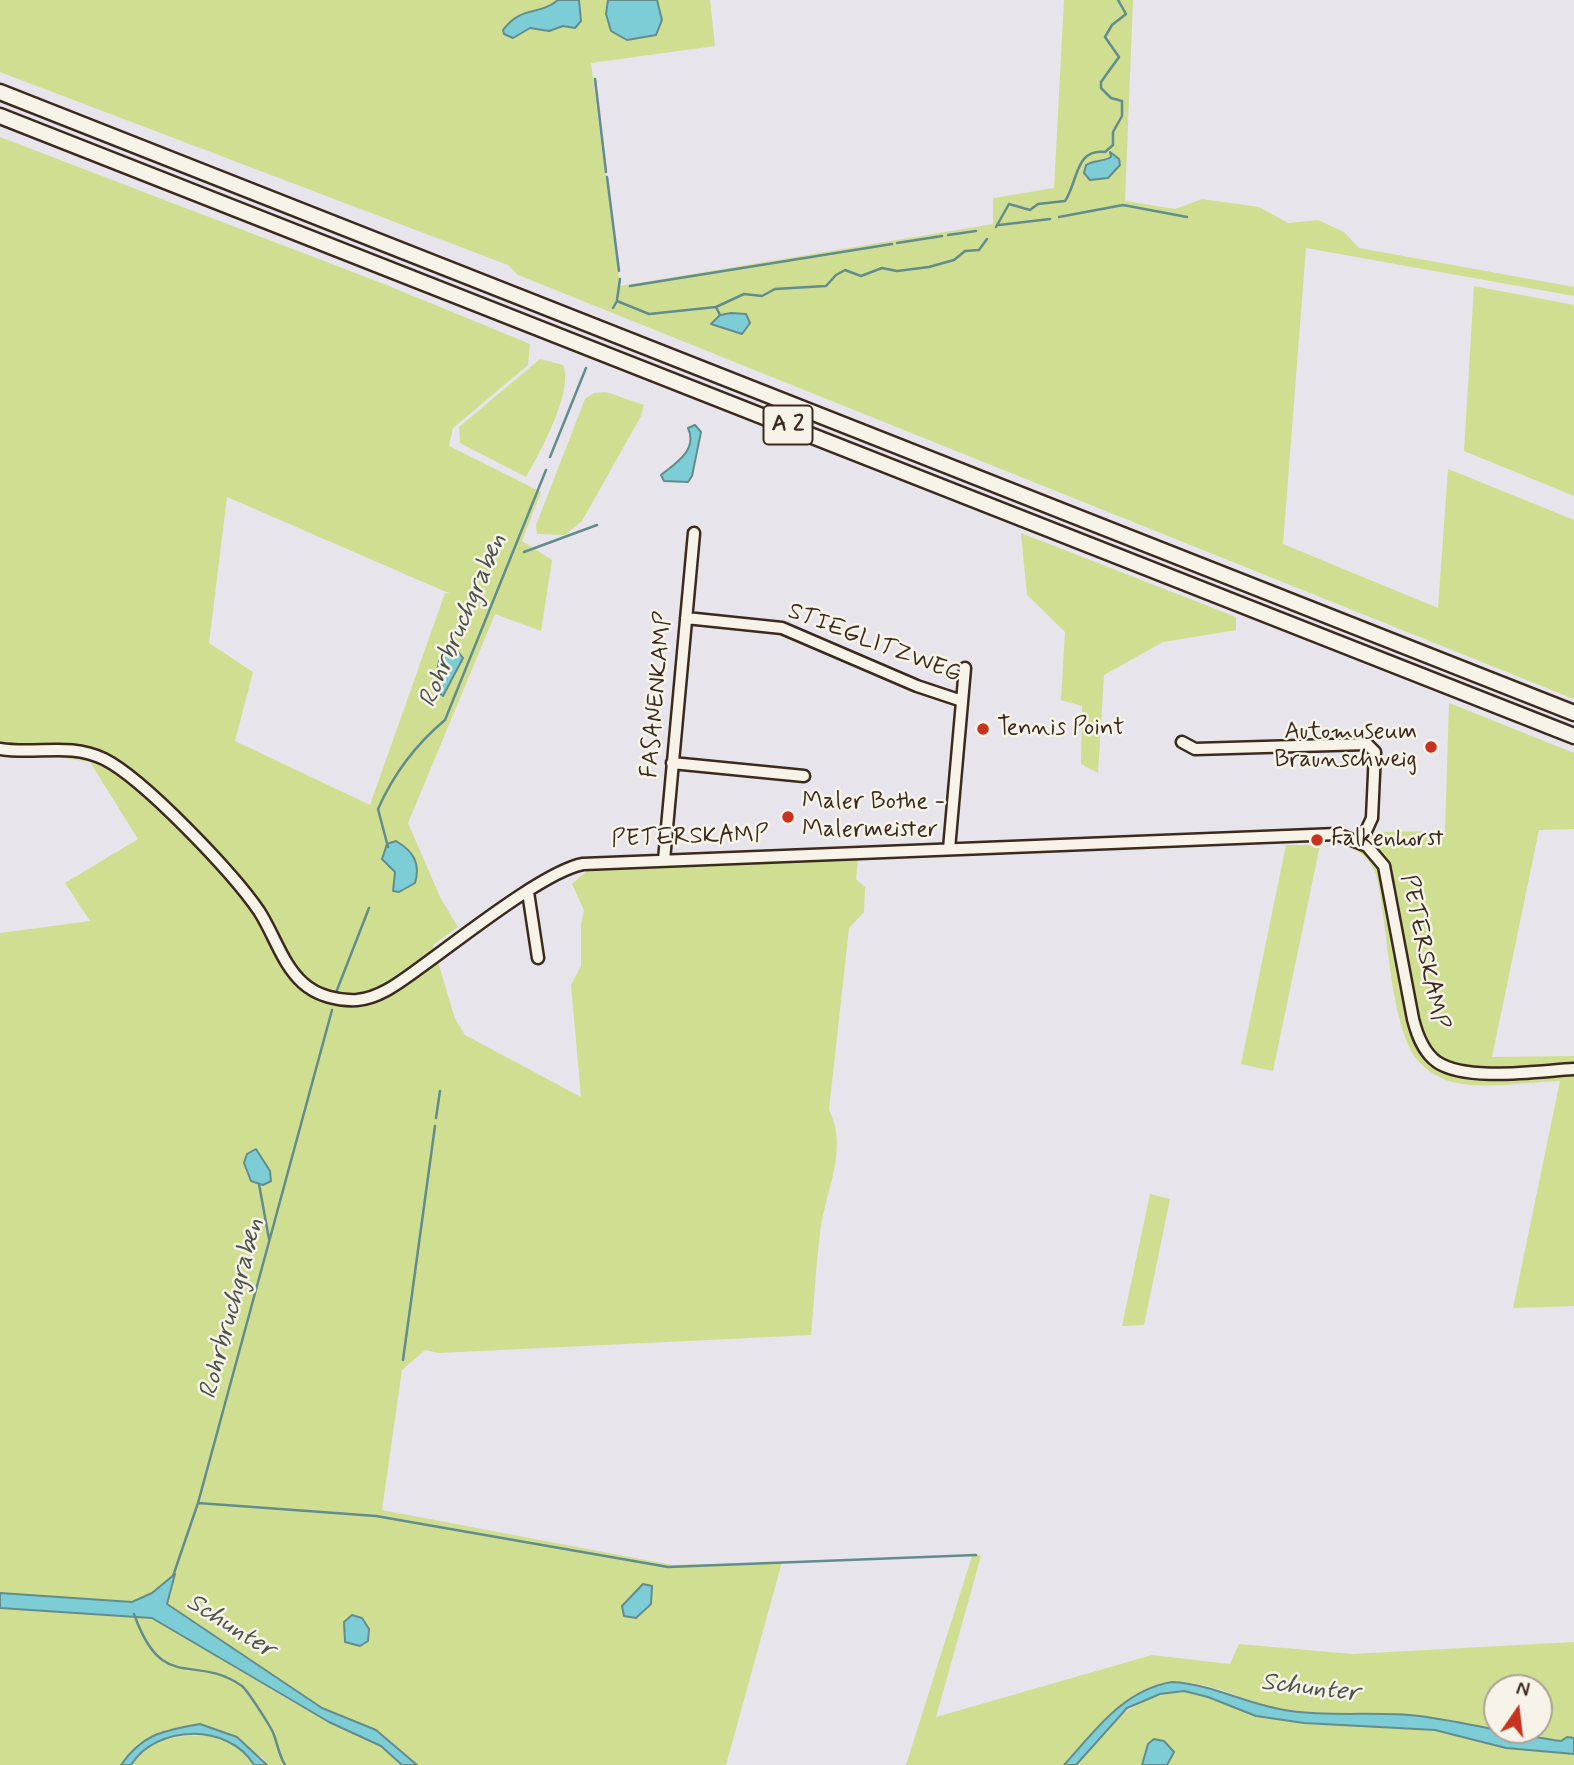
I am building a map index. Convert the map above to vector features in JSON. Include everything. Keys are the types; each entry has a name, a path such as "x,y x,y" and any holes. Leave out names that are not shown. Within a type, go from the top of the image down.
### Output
{"highway":[{"name":"A 2","path":"0,92 1574,713"},
{"name":"A 2","path":"0,116 1574,736"}],"street":[{"name":"FASANENKAMP","path":"664,860 694,533"},
{"name":"STIEGLITZWEG","path":"686,618 782,628 917,686 962,701"},
{"path":"949,849 965,668"},
{"path":"1182,742 1195,749 1367,744 1375,752 1373,813 1361,842"},
{"name":"PETERSKAMP","path":"0,749 77,750 104,759 125,772 192,836 249,897 296,976 309,988 340,999 358,1000 383,992 528,892 573,866 664,860 1337,834 1361,842 1377,855 1387,874 1411,1012 1417,1035 1429,1054 1445,1066 1463,1070 1574,1069"},
{"path":"672,763 804,776"},
{"path":"528,892 538,958"}],"green space":[{"path":"0,0 710,0 715,46 591,63 620,286 993,224 993,198 1054,188 1064,0 1133,0 1125,201 1175,209 1202,199 1259,207 1288,223 1318,220 1344,232 1359,248 1574,287 1574,296 1306,248 1283,544 1438,608 1448,469 1574,520 1574,699 518,275 508,265 0,72"},
{"path":"0,137 384,284 530,344 528,365 453,428 449,446 541,492 522,541 552,560 541,631 495,614 408,823 440,897 458,927 433,945 455,1019 465,1035 581,1097 571,985 581,966 581,924 584,910 572,884 591,867 858,860 856,879 865,887 864,912 849,928 829,1110 837,1140 834,1171 820,1232 811,1335 439,1353 425,1350 402,1370 382,1510 672,1565 782,1562 726,1765 417,1765 376,1731 322,1708 166,1604 175,1576 152,1593 132,1602 0,1593 0,933 90,921 65,883 138,839 90,762 0,748","holes":["227,497 451,594 445,593 370,805 235,741 253,672 209,643"]},
{"path":"1474,286 1574,305 1574,496 1464,451"},
{"path":"540,359 563,365 564,390 554,422 526,477 460,443 459,427"},
{"path":"606,392 644,405 641,416 582,521 565,535 537,534 536,525 585,399 594,393"},
{"path":"1021,533 1236,617 1236,630 1163,642 1104,675 1098,773 1081,764 1082,706 1061,700 1065,632 1027,595"},
{"path":"1449,703 1574,753 1574,829 1539,830 1492,1057 1574,1056 1574,1306 1513,1308 1560,1081 1465,1084 1441,1078 1420,1063 1405,1037 1399,1016 1376,874 1363,855 1342,845 1380,832 1445,831"},
{"path":"1286,845 1320,845 1273,1071 1241,1064"},
{"path":"1150,1194 1170,1199 1144,1325 1122,1326"},
{"path":"973,1553 981,1556 936,1717 1152,1655 1230,1664 1239,1644 1352,1654 1574,1642 1574,1738 1567,1737 1561,1742 1553,1741 1553,1674 1483,1674 1483,1727 1420,1716 1288,1711 1208,1686 1176,1682 1145,1689 1118,1706 1064,1765 906,1765"},
{"path":"0,1608 152,1618 294,1703 381,1746 402,1765 267,1765 263,1758 200,1724 136,1745 121,1765 0,1765"},
{"path":"1184,1691 1208,1697 1256,1716 1304,1723 1435,1730 1506,1748 1574,1754 1574,1765 1076,1765 1122,1715 1147,1700"},
{"path":"207,1735 233,1743 254,1765 131,1765 155,1743 185,1736"}],"water":[{"path":"558,0 579,0 581,21 575,28 563,26 549,31 530,28 513,38 504,34 503,30 517,17"},
{"path":"608,0 657,0 662,20 656,35 627,40 611,31 606,14"},
{"path":"1110,152 1119,159 1120,165 1108,178 1090,180 1084,173 1086,165 1111,157"},
{"path":"746,314 750,323 742,334 711,324 720,315"},
{"path":"695,425 701,432 692,476 688,482 664,481 661,475 684,455 690,443 688,428"},
{"path":"455,648 463,658 443,696 433,688 441,653"},
{"path":"396,841 411,853 417,869 415,883 399,892 393,891 395,872 382,859 387,844"},
{"path":"256,1149 270,1171 271,1181 263,1185 251,1181 244,1163 247,1154"},
{"path":"175,1574 167,1604 322,1708 376,1730 417,1765 402,1765 381,1746 329,1722 152,1618 0,1608 0,1593 132,1602 152,1593"},
{"path":"643,1584 652,1586 651,1604 636,1618 624,1616 622,1606"},
{"path":"352,1615 362,1618 369,1629 368,1641 360,1646 345,1642 344,1622"},
{"path":"1172,1682 1187,1684 1291,1711 1419,1716 1455,1722 1483,1727 1483,1742 1435,1730 1304,1723 1256,1716 1208,1697 1184,1691 1160,1694 1127,1708 1076,1765 1064,1765 1111,1714 1124,1703 1155,1686"},
{"path":"200,1724 237,1737 267,1765 254,1765 243,1751 228,1742 211,1736 192,1734 157,1742 142,1752 131,1765 121,1765 138,1746 155,1735"},
{"path":"1574,1738 1574,1754 1506,1748 1490,1744 1553,1744 1553,1740"},
{"path":"1154,1739 1164,1741 1174,1752 1167,1765 1142,1765 1148,1744"}],"waterway":[{"name":"Rohrbruchgraben","path":"996,227 1009,204 1030,210 1038,204 1065,201 1079,168 1088,155 1105,152 1113,145 1113,132 1122,116 1122,101 1111,98 1101,88 1101,82 1119,57 1105,37 1112,25 1126,14 1118,0"},
{"path":"595,79 606,172"},
{"path":"607,177 619,271"},
{"path":"1059,217 1123,205 1187,217"},
{"path":"999,225 1050,219"},
{"path":"948,235 976,231"},
{"path":"897,243 942,236"},
{"name":"Rohrbruchgraben","path":"613,308 617,301 649,314 716,307 744,294 762,296 775,289 826,286 845,270 861,276 882,268 897,271 929,267 954,260 965,251 979,250 987,239"},
{"path":"630,286 892,244"},
{"path":"617,300 620,279"},
{"path":"716,307 720,315"},
{"name":"Rohrbruchgraben","path":"550,457 586,368"},
{"name":"Rohrbruchgraben","path":"388,847 378,809 406,760 445,720 546,470"},
{"path":"524,552 597,525"},
{"name":"Rohrbruchgraben","path":"337,990 369,908"},
{"name":"Rohrbruchgraben","path":"173,1576 198,1503 332,1010"},
{"path":"436,1118 440,1091"},
{"path":"403,1360 435,1126"},
{"path":"259,1184 269,1239"},
{"path":"198,1503 376,1516 668,1567 976,1555"},
{"path":"134,1614 145,1639 156,1655 180,1668 224,1676 242,1686 272,1731 285,1765"}],"place":[{"name":"Tennis Point","path":"983,729"},
{"name":"Automuseum Braunschweig","path":"1431,747"},
{"name":"Maler Bothe - Malermeister","path":"788,817"},
{"name":"Falkenhorst","path":"1317,840"}],"water label":[{"name":"Schunter","path":"230,1627"},
{"name":"Schunter","path":"1310,1689"}]}
